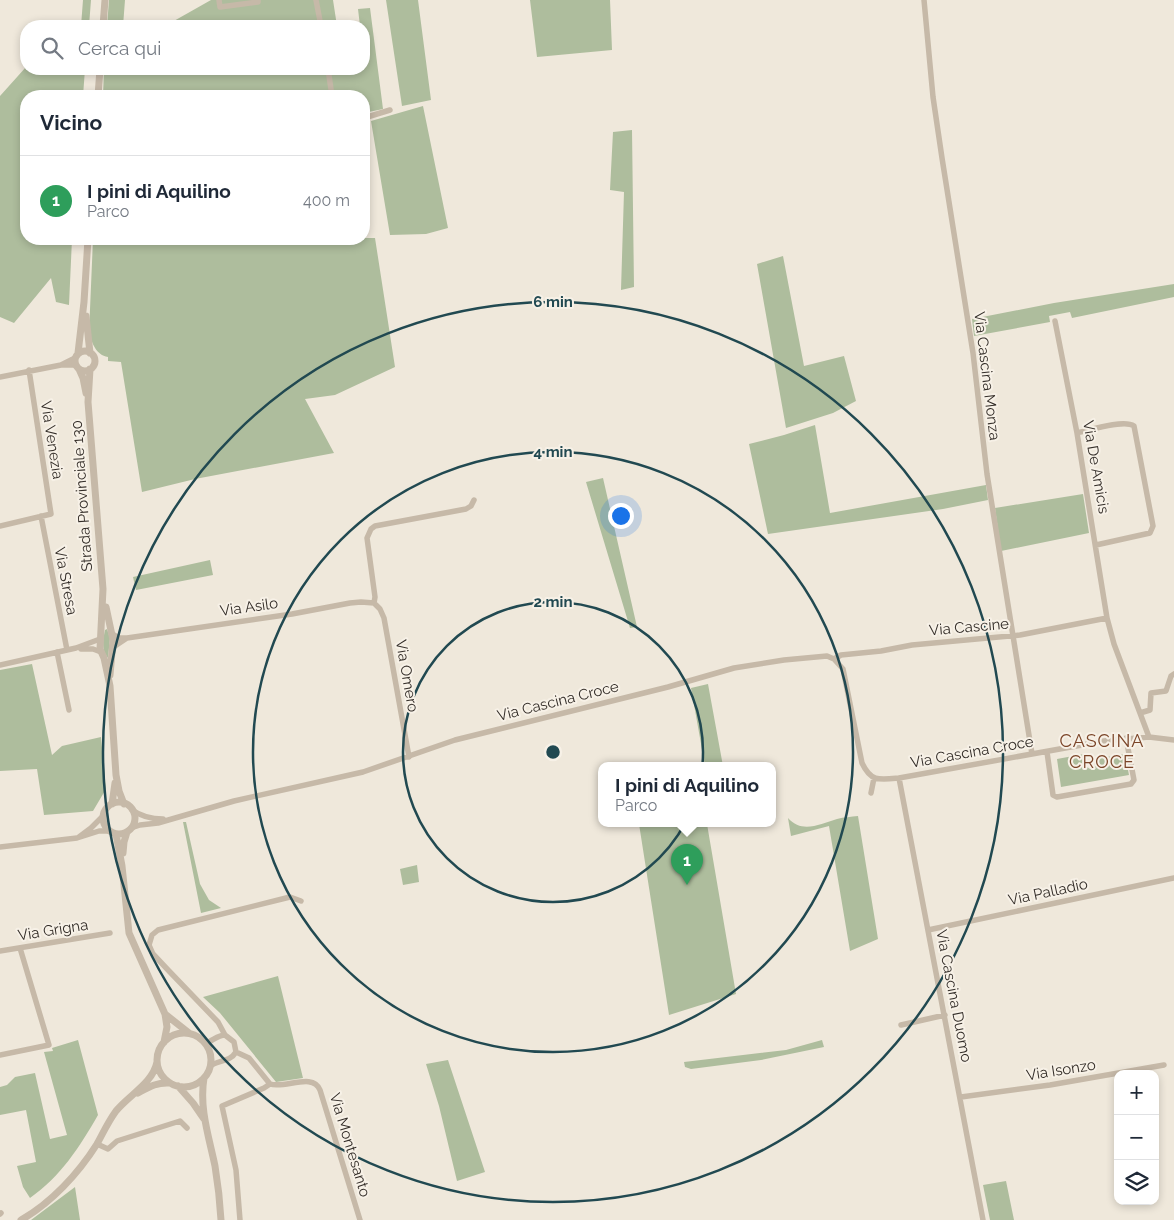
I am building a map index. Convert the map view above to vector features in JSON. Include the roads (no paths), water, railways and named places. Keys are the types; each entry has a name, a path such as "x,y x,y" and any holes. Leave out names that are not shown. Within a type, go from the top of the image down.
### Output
{"street":[{"path":"103,20 105,0"},
{"path":"219,0 220,7 258,2 258,0"},
{"path":"316,0 319,20"},
{"name":"Via Cascina Monza","path":"924,0 939,140 973,354 987,474 1032,754"},
{"path":"98,90 100,75"},
{"path":"329,75 331,90"},
{"path":"370,116 390,110"},
{"path":"84,302 90,353 95,361 90,369 85,371 77,361 84,302 88,245"},
{"name":"Via De Amicis","path":"1055,321 1077,433 1107,618 1114,644 1149,737"},
{"path":"0,377 77,361 84,351 90,353"},
{"name":"Strada Provinciale 130","path":"77,361 88,402 102,589 101,652 110,686"},
{"name":"Strada Provinciale 130","path":"88,402 90,369"},
{"name":"Via Venezia","path":"29,370 52,514 41,516"},
{"path":"1077,433 1123,423 1134,426 1153,526 1150,533 1096,544"},
{"path":"374,604 375,597 367,538 372,529 375,526 466,509 471,506 474,500"},
{"path":"0,526 41,516"},
{"name":"Via Stresa","path":"41,516 67,650"},
{"name":"Strada Provinciale 130","path":"102,589 111,633 110,686 116,775 124,804"},
{"name":"Via Asilo","path":"111,633 119,638 127,638 292,614 350,603 374,604"},
{"name":"Via Omero","path":"374,604 380,608 384,618 409,757"},
{"name":"Via Cascine","path":"834,659 841,655 912,645 1020,635 1107,618"},
{"name":"Via Asilo","path":"112,648 127,638"},
{"path":"0,665 76,648 100,639"},
{"path":"76,648 92,649 101,652"},
{"path":"56,652 69,710"},
{"name":"Via Cascina Croce","path":"129,830 167,819 363,772 424,750 487,731 668,687 734,668 766,662 820,656 834,659"},
{"path":"834,659 843,669 862,763 874,778 871,793"},
{"path":"1140,713 1150,710 1150,693 1166,692 1171,676 1174,674"},
{"name":"Via Cascina Croce","path":"874,778 880,780 899,778 1126,738 1149,737 1174,740"},
{"path":"1047,752 1053,794 1057,797 1131,784 1134,780 1126,738"},
{"name":"Strada Provinciale 130","path":"104,815 112,804 116,775"},
{"name":"Via Cascina Duomo","path":"899,778 983,1220"},
{"path":"112,804 124,804 132,810 134,819 124,842 122,866"},
{"name":"Via Cascina Croce","path":"132,810 141,816 167,819"},
{"path":"21,1220 48,1201 69,1180 97,1144 111,1119 149,1079 155,1070 157,1054 164,1042 167,1027 166,1014 129,934 122,866 113,832 104,824 104,815"},
{"path":"77,838 92,828 104,815"},
{"path":"0,847 77,838 99,832 129,830"},
{"name":"Via Palladio","path":"928,930 1174,878"},
{"path":"210,1066 219,1061 232,1058 236,1052 234,1042 225,1035 220,1026 153,954 149,945 152,934 158,930 290,897 301,900"},
{"name":"Via Grigna","path":"0,951 110,934"},
{"path":"0,1055 49,1045 20,948"},
{"path":"166,1014 205,1043 210,1057 210,1066 204,1078 202,1088 204,1120 215,1165 219,1194 220,1220"},
{"path":"901,1025 945,1015"},
{"path":"205,1043 212,1042 218,1036 220,1026"},
{"path":"164,1042 176,1034 191,1034"},
{"path":"218,1036 225,1035"},
{"path":"236,1052 249,1058 270,1084"},
{"path":"157,1062 161,1074 170,1083"},
{"name":"Via Isonzo","path":"961,1097 1050,1085 1164,1065"},
{"path":"127,1100 162,1082 178,1086 192,1086 204,1078"},
{"name":"Via Montesanto","path":"240,1220 236,1170 222,1106 270,1084 279,1085 312,1081 318,1084 360,1220"},
{"path":"178,1086 193,1103 204,1120"},
{"path":"97,1144 108,1149 117,1141 180,1121 187,1128"}],"place":[{"name":"I pini di Aquilino","path":"687,885"}],"district":[{"name":"CASCINA CROCE","path":"1102,750"}]}
